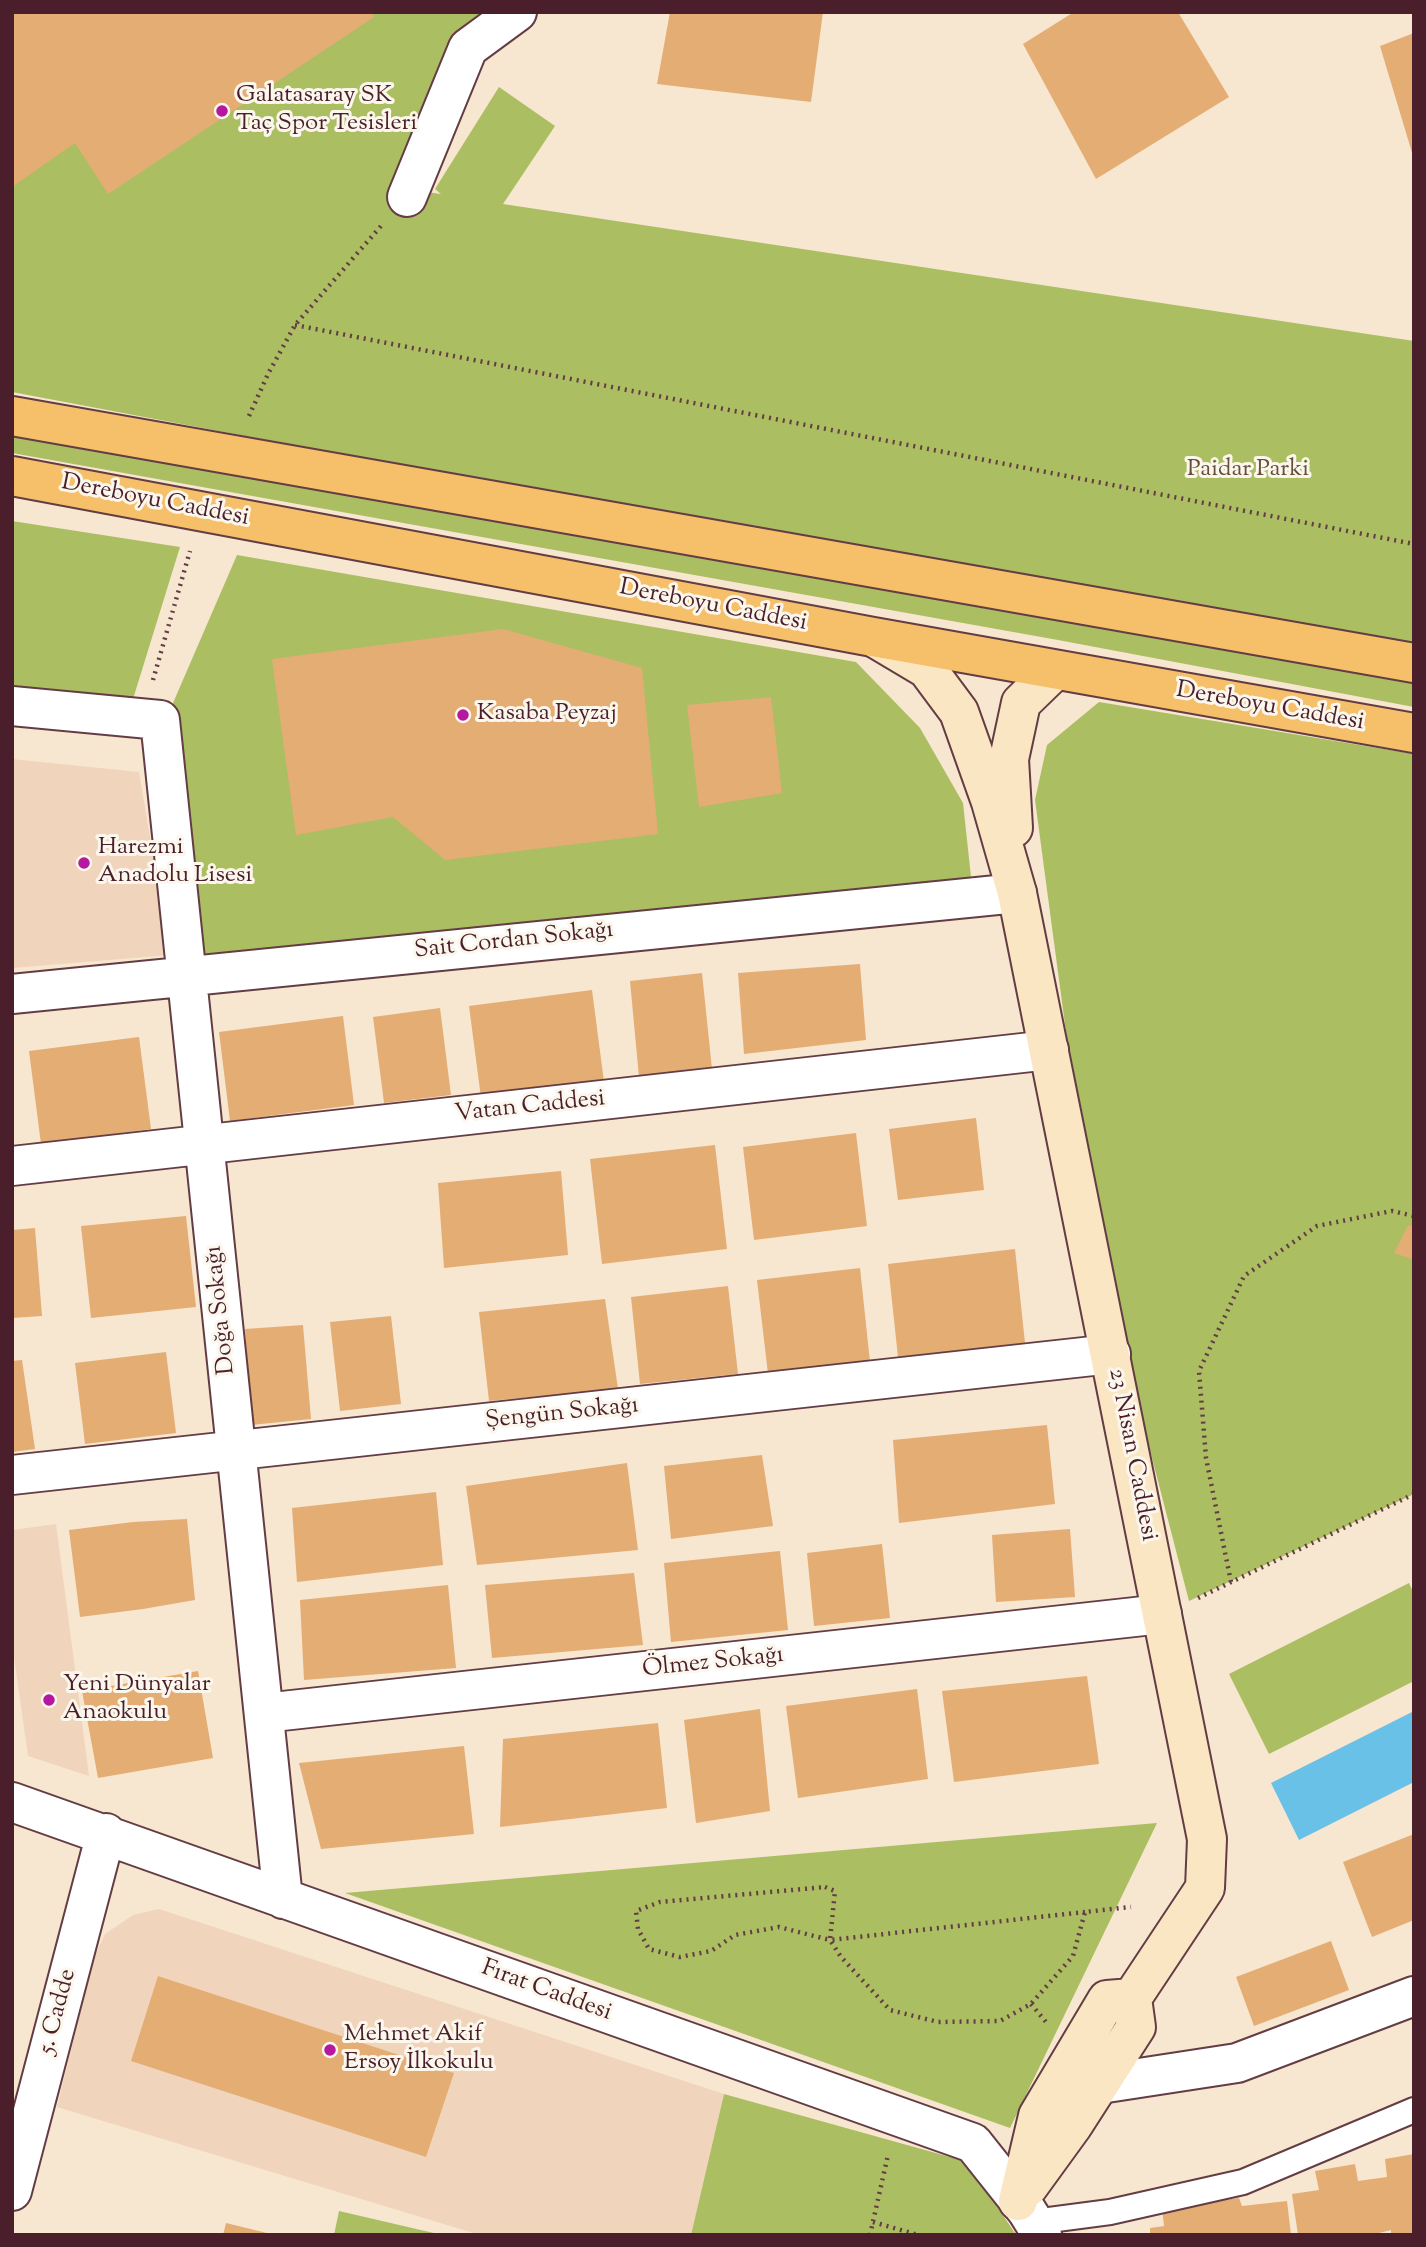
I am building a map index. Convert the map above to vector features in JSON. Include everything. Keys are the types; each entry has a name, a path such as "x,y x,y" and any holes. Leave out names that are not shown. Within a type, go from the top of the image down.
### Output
{"main road":[{"path":"12,416 1414,663"},
{"name":"Dereboyu Caddesi","path":"12,475 873,637 1414,733"}],"street":[{"path":"407,197 468,48 517,12"},
{"path":"873,637 927,669 959,712 991,802 1017,893"},
{"path":"1017,893 1009,759 1021,703 1055,670"},
{"path":"12,706 151,719"},
{"name":"Doğa Sokağı","path":"151,719 187,974 283,1899"},
{"name":"Sait Cordan Sokağı","path":"12,994 187,974 1017,893"},
{"name":"23 Nisan Caddesi","path":"1017,893 1207,1839 1205,1888 1132,1998"},
{"name":"Vatan Caddesi","path":"12,1166 1049,1050"},
{"name":"Şengün Sokağı","path":"12,1475 1111,1354"},
{"name":"Ölmez Sokağı","path":"264,1713 1162,1614"},
{"name":"Fırat Caddesi","path":"12,1802 106,1833 283,1899 973,2143 1032,2219"},
{"name":"5. Cadde","path":"12,2191 106,1833"},
{"path":"1100,2084 1237,2063 1414,1996"},
{"path":"1132,1998 1136,2026 1073,2125 1032,2219 1038,2116 1107,2000 1132,1998"}],"lane":[{"path":"1032,2219 1110,2212 1243,2182 1414,2110"}],"path":[{"path":"246,422 295,325 407,197"},
{"path":"295,325 1414,544"},
{"path":"151,719 193,540"},
{"path":"1231,1582 1206,1458 1199,1371 1244,1276 1317,1226 1392,1211 1414,1216"},
{"path":"1162,1614 1414,1494"},
{"path":"1085,1912 1073,1956 1031,2004 1000,2021 938,2022 890,2010 841,1957 830,1940 835,1891 825,1887 660,1902 636,1911 638,1929 649,1949 680,1957 711,1951 736,1935 779,1927 830,1940 1085,1912 1131,1907"},
{"path":"870,2235 897,2116"},
{"path":"873,2222 918,2235"}],"shaded area":[{"name":"Harezmi Anadolu Lisesi","path":"12,759 139,772 170,955 12,968"},
{"name":"Yeni Dünyalar Anaokulu","path":"56,1524 89,1776 28,1756 12,1643 12,1530"},
{"name":"Mehmet Akif Ersoy İlkokulu","path":"159,1909 724,2094 691,2235 480,2235 57,2107 93,1960 105,1934 133,1915"}],"green space":[{"name":"Paidar Parki","path":"12,12 490,12 403,189 441,194 435,189 499,87 555,126 503,204 1414,341 1414,657 12,392"},
{"path":"12,434 1414,682 1414,707 1058,640 12,453"},
{"path":"12,521 180,547 133,699 12,691"},
{"path":"237,555 856,662 920,728 963,803 972,886 187,974 173,703"},
{"path":"1099,702 1414,754 1414,1494 1189,1601 1136,1396 1074,1092 1035,800 1047,745"},
{"path":"1409,1583 1414,1594 1414,1681 1269,1754 1229,1674"},
{"path":"1157,1823 1010,2128 345,1893"},
{"path":"724,2094 968,2162 1016,2235 691,2235"},
{"path":"339,2211 438,2234 334,2235"}],"water":[{"path":"1414,1711 1414,1782 1299,1840 1271,1783"}],"building":[{"path":"12,12 371,12 374,17 108,194 75,143 12,187"},
{"path":"670,12 823,12 811,102 657,84"},
{"path":"1074,12 1178,12 1229,97 1096,179 1023,44"},
{"path":"1414,33 1414,156 1413,156 1380,46"},
{"name":"Kasaba Peyzaj","path":"503,629 642,668 658,834 445,860 393,817 296,835 272,659"},
{"path":"771,697 782,793 699,807 687,705"},
{"path":"860,964 866,1040 744,1054 738,973"},
{"path":"702,973 712,1069 639,1077 630,981"},
{"path":"592,990 604,1082 481,1098 469,1006"},
{"path":"440,1008 451,1095 384,1103 373,1017"},
{"path":"343,1016 354,1105 230,1121 219,1032"},
{"path":"139,1037 151,1129 41,1144 29,1051"},
{"path":"976,1118 984,1190 898,1200 889,1129"},
{"path":"856,1133 867,1226 754,1240 743,1147"},
{"path":"715,1145 727,1249 602,1264 590,1159"},
{"path":"561,1171 568,1255 444,1268 438,1183"},
{"path":"186,1216 196,1307 91,1318 81,1226"},
{"path":"1408,1225 1414,1227 1414,1260 1394,1253"},
{"path":"35,1228 42,1316 12,1318 12,1230"},
{"path":"1015,1249 1025,1343 898,1357 888,1264"},
{"path":"860,1268 870,1362 768,1374 757,1280"},
{"path":"728,1286 738,1374 640,1384 631,1297"},
{"path":"605,1299 618,1389 489,1401 479,1312"},
{"path":"391,1316 401,1404 340,1411 330,1322"},
{"path":"303,1325 311,1419 251,1425 245,1329"},
{"path":"166,1352 176,1433 85,1444 75,1363"},
{"path":"22,1360 35,1449 12,1452 12,1361"},
{"path":"1047,1425 1055,1504 899,1523 893,1440"},
{"path":"762,1455 773,1526 671,1539 664,1466"},
{"path":"627,1463 638,1550 477,1565 466,1486"},
{"path":"436,1492 443,1565 297,1582 292,1508"},
{"path":"187,1519 195,1600 80,1617 69,1530"},
{"path":"1070,1529 1075,1597 996,1602 992,1535"},
{"path":"882,1544 890,1618 814,1626 807,1553"},
{"path":"780,1551 788,1630 671,1642 664,1563"},
{"path":"634,1573 643,1645 492,1658 485,1585"},
{"path":"448,1585 456,1668 304,1680 300,1600"},
{"path":"198,1671 213,1758 98,1778 82,1691"},
{"path":"1087,1676 1099,1764 954,1782 942,1691"},
{"path":"917,1689 928,1779 798,1798 786,1706"},
{"path":"760,1709 770,1811 696,1823 684,1720"},
{"path":"658,1723 667,1808 500,1827 503,1739"},
{"path":"464,1746 474,1834 321,1849 299,1763"},
{"path":"1414,1834 1414,1920 1372,1937 1343,1862"},
{"path":"1331,1941 1349,1990 1254,2026 1236,1977"},
{"path":"158,1976 454,2073 426,2157 131,2061"},
{"path":"1414,2154 1414,2235 1391,2235 1391,2230 1371,2235 1298,2235 1292,2194 1319,2190 1315,2171 1355,2164 1358,2181 1387,2177 1385,2159"},
{"path":"1239,2198 1242,2206 1287,2201 1291,2235 1150,2235 1150,2228 1164,2226 1162,2208"},
{"path":"226,2223 271,2234 223,2235"}],"place":[{"name":"Galatasaray SK Taç Spor Tesisleri","path":"222,111"},
{"name":"Kasaba Peyzaj","path":"463,715"},
{"name":"Harezmi Anadolu Lisesi","path":"84,863"},
{"name":"Yeni Dünyalar Anaokulu","path":"49,1700"},
{"name":"Mehmet Akif Ersoy İlkokulu","path":"330,2050"}]}
